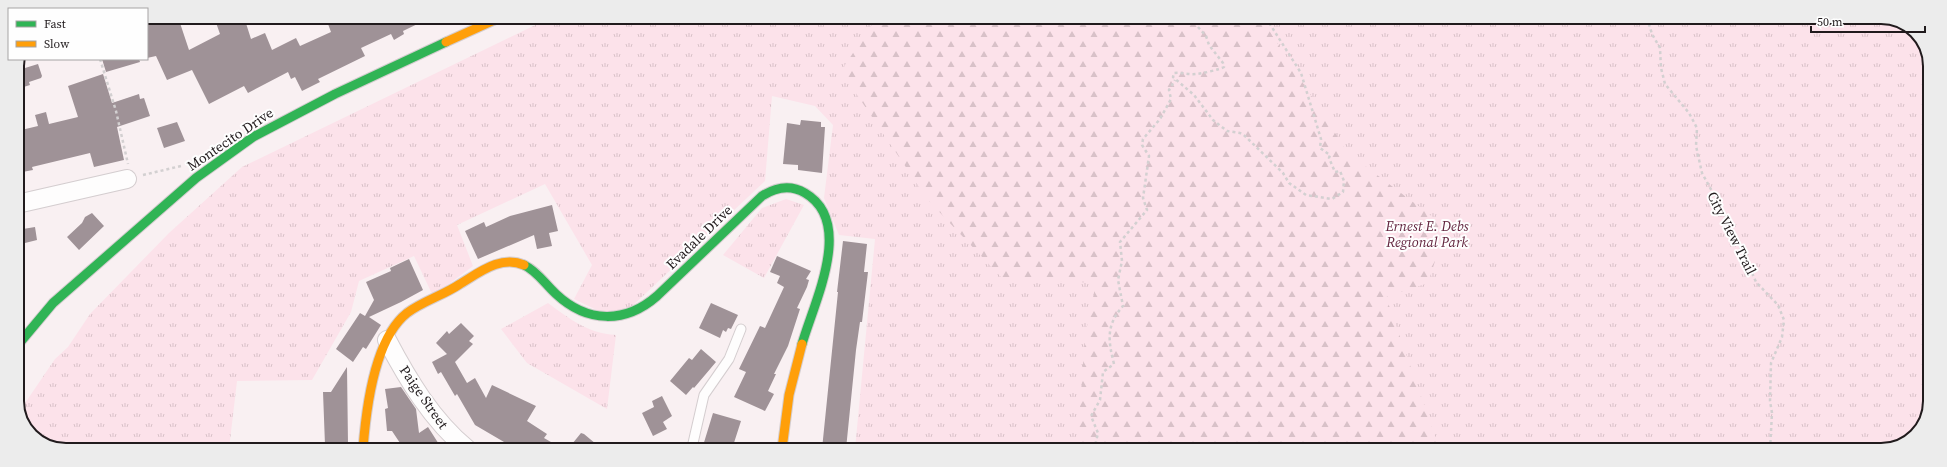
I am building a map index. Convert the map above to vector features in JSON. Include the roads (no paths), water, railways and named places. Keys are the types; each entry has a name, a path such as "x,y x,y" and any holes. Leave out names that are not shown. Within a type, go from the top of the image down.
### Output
{"street":[{"name":"Montecito Drive","path":"24,338 53,303 196,178 253,137 335,94 486,24"},
{"path":"24,202 127,179"},
{"name":"Evadale Drive","path":"364,443 369,399 376,369 387,340 394,326 405,315 418,306 457,287 495,264 509,261 521,263 534,271 557,296 586,315 603,317 622,316 637,311 651,302 762,196 772,190 786,186 800,189 812,197 824,211 830,223 830,238 824,272 799,354 785,415 783,443"},
{"name":"Paige Street","path":"387,340 417,392 434,416 459,443"}],"lane":[{"path":"693,443 704,395 729,359 742,328"}],"park label":[{"name":"Ernest E. Debs Regional Park","path":"1427,234"}]}
